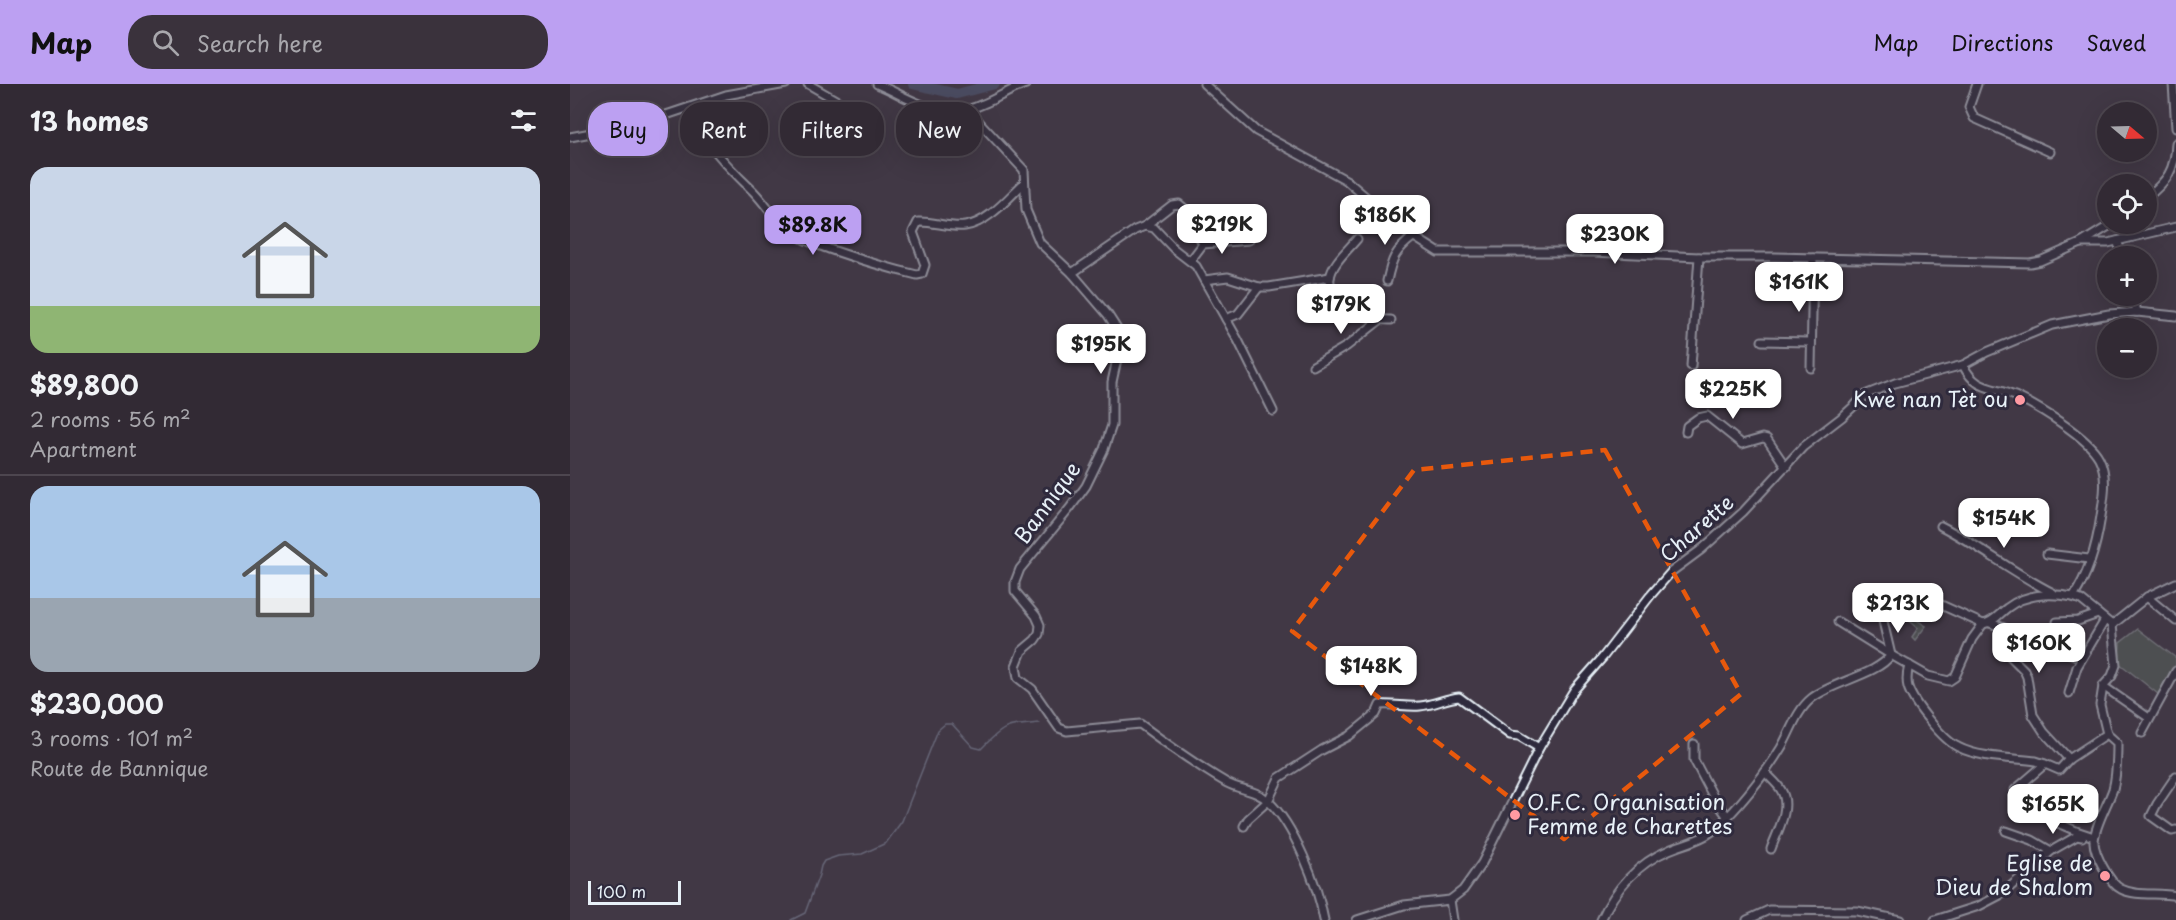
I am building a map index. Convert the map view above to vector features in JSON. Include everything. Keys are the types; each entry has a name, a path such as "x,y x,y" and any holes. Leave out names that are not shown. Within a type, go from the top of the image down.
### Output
{"street":[{"path":"707,102 726,95 786,84"},
{"path":"808,84 839,102"},
{"path":"877,84 916,102"},
{"path":"982,105 1013,88 1026,84"},
{"path":"1204,84 1256,131 1346,180 1413,237 1438,252 1593,252 1699,257 2030,263 2081,243 2097,233"},
{"path":"1977,84 1969,107 1974,118 2050,152"},
{"path":"2173,84 2176,128"},
{"path":"570,137 639,124 680,111"},
{"name":"Bannique","path":"982,125 1024,170 1026,210 1034,234 1040,243 1072,273 1107,315 1117,329 1119,350 1112,382 1112,425 1104,449 1086,486 1017,576 1015,591 1036,616 1040,625 1039,634 1035,640 1022,651 1016,666 1018,678 1032,689 1059,728 1067,731 1140,724 1181,754 1230,785 1254,793 1268,801"},
{"path":"2157,188 2168,179 2175,158 2176,143"},
{"path":"719,156 759,196 772,216 790,231 809,241 868,263 917,275 924,271 925,265 913,232 918,222 966,226 977,222 1001,205 1024,183"},
{"path":"1072,273 1172,205 1179,204 1185,209 1203,244"},
{"path":"1145,225 1154,228 1174,249 1191,260 1226,319 1273,411"},
{"path":"2081,243 2108,243 2176,227"},
{"path":"1388,278 1392,258 1398,249 1413,237"},
{"path":"1357,239 1335,265 1330,276 1330,285 1335,295 1343,302 1370,318 1391,320"},
{"path":"1191,260 1203,244 1249,240"},
{"path":"2117,241 2119,246"},
{"path":"1691,366 1699,257"},
{"path":"1811,368 1813,258"},
{"path":"1204,280 1228,277 1259,287 1330,276"},
{"path":"1226,319 1238,314 1259,287"},
{"path":"2136,306 2137,312"},
{"name":"Charette","path":"1450,900 1456,897 1473,878 1539,748 1574,690 1671,572 1724,531 1803,447 1867,394 1895,383 1963,365 2052,325 2109,314 2137,312 2176,316"},
{"path":"1313,366 1347,346 1380,320"},
{"path":"1762,341 1810,342"},
{"path":"1963,365 1969,378 1978,384 2014,396 2051,417 2085,441 2100,459 2105,485 2098,537 2082,583 2073,597"},
{"path":"1686,432 1687,426 1698,418 1707,416 1742,444 1767,439 1786,467"},
{"path":"1941,526 1970,540 2009,568 2055,594"},
{"path":"2047,554 2090,559"},
{"path":"2112,626 2147,597 2176,583"},
{"path":"1838,622 1928,676 1948,681 1955,677 1972,639 1987,623 2018,600 2041,594 2055,594 2081,600 2112,626 2116,665 2112,676 2103,686 2100,705 2108,734 2117,743 2117,758 2113,788 2094,839 2103,867 2119,889 2176,896"},
{"path":"2147,597 2176,621"},
{"path":"1939,604 2082,658"},
{"path":"2057,622 2078,621 2098,614"},
{"path":"1882,617 1892,655"},
{"path":"2069,693 2077,667 2105,620"},
{"path":"2012,631 2010,656 2024,670 2033,715 2044,732 2069,759"},
{"path":"1601,920 1629,876 1645,862 1710,833 1727,816 1765,772 1782,746 1800,711 1810,699 1826,689 1879,666 1892,655"},
{"path":"1909,664 1906,679 1911,694 1940,733 1958,747 1975,752 2036,761 2059,770 2069,759 2108,734"},
{"path":"2142,733 2176,671"},
{"path":"2103,686 2150,718"},
{"path":"1244,826 1248,819 1268,801 1279,778 1322,750 1349,736 1376,714 1380,705 1422,706 1459,697 1510,735 1519,736 1539,748"},
{"path":"1694,744 1694,760 1713,796 1727,816"},
{"path":"2045,764 2015,790 2016,797 2061,825 2094,839"},
{"path":"1765,772 1781,789 1785,798 1784,812 1771,849"},
{"path":"2176,776 2151,816 2172,831 2176,830"},
{"path":"1268,801 1289,828 1309,870 1324,920"},
{"path":"2006,831 2032,840 2051,851"},
{"path":"1935,920 1979,906 2002,894 2051,851 2078,836 2094,839"},
{"path":"1357,920 1404,905 1450,900 1453,920"},
{"path":"1747,920 1769,910 1857,911 1900,920"}],"highlighted area":[{"path":"1605,450 1741,694 1564,839 1292,631 1414,470"}],"green space":[{"path":"1909,615 1926,626 1915,640 1912,637 1918,628 1906,618"},
{"path":"2138,629 2176,658 2176,666 2158,694 2119,663 2120,643"}],"waterway":[{"path":"913,84 957,94 995,84"},
{"path":"791,920 805,913 824,861 838,856 862,854 886,843 902,821 938,730 945,724 952,724 973,747 981,749 1007,728 1040,723"}],"place":[{"name":"Kwè nan Tèt ou","path":"2020,400"},
{"name":"O.F.C. Organisation Femme de Charettes","path":"1515,815"},
{"name":"Eglise de Dieu de Shalom","path":"2105,876"}]}
